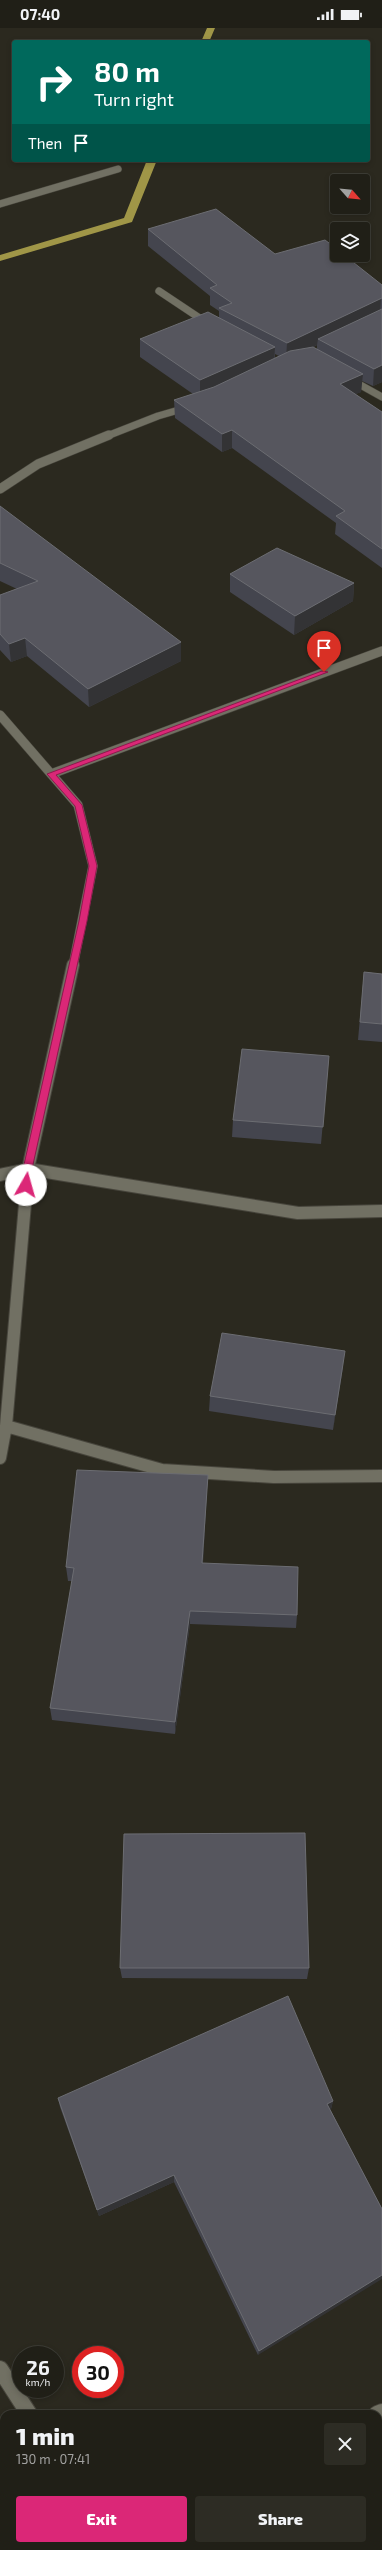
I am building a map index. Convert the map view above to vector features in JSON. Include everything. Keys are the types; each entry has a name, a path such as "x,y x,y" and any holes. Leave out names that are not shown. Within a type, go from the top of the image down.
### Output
{"street":[{"path":"0,204 118,169"},
{"path":"159,291 220,331"},
{"path":"342,375 382,397"},
{"path":"0,489 38,464 158,416 197,405"},
{"path":"51,774 382,651"},
{"path":"0,715 78,805 93,866 83,921 28,1169 9,1373 6,1426 0,1458"},
{"path":"0,1175 28,1169 298,1214 382,1211"},
{"path":"6,1426 162,1470 274,1477 382,1476"},
{"path":"0,2369 26,2410"}],"building":[{"path":"216,209 275,254 325,240 330,244 330,262 353,262 382,285 382,298 287,343 219,308 232,303 210,288 217,285 148,229"},
{"path":"382,309 382,365 374,369 318,339"},
{"path":"208,312 275,347 200,380 140,339"},
{"path":"313,347 363,374 340,384 382,412 382,549 336,516 345,511 232,430 222,434 174,400 214,387 290,351"},
{"path":"0,506 181,642 88,689 25,638 9,644 0,634 0,595 38,581 0,563"},
{"path":"277,548 354,583 295,616 230,574"},
{"path":"364,972 382,974 382,1024 360,1022"},
{"path":"242,1049 329,1056 323,1127 233,1120"},
{"path":"222,1333 345,1351 335,1415 210,1396"},
{"path":"77,1470 208,1475 202,1563 298,1567 297,1615 190,1611 175,1722 50,1708 74,1568 66,1567"},
{"path":"305,1833 309,1968 120,1968 124,1834"},
{"path":"288,1996 333,2101 327,2104 382,2209 382,2275 259,2351 174,2175 97,2210 58,2098"}],"waterway":[{"path":"206,40 211,28"},
{"path":"0,258 128,220 151,162"}],"route":[{"path":"26,1185 28,1169 83,921 93,866 78,805 51,774 324,672"}]}
